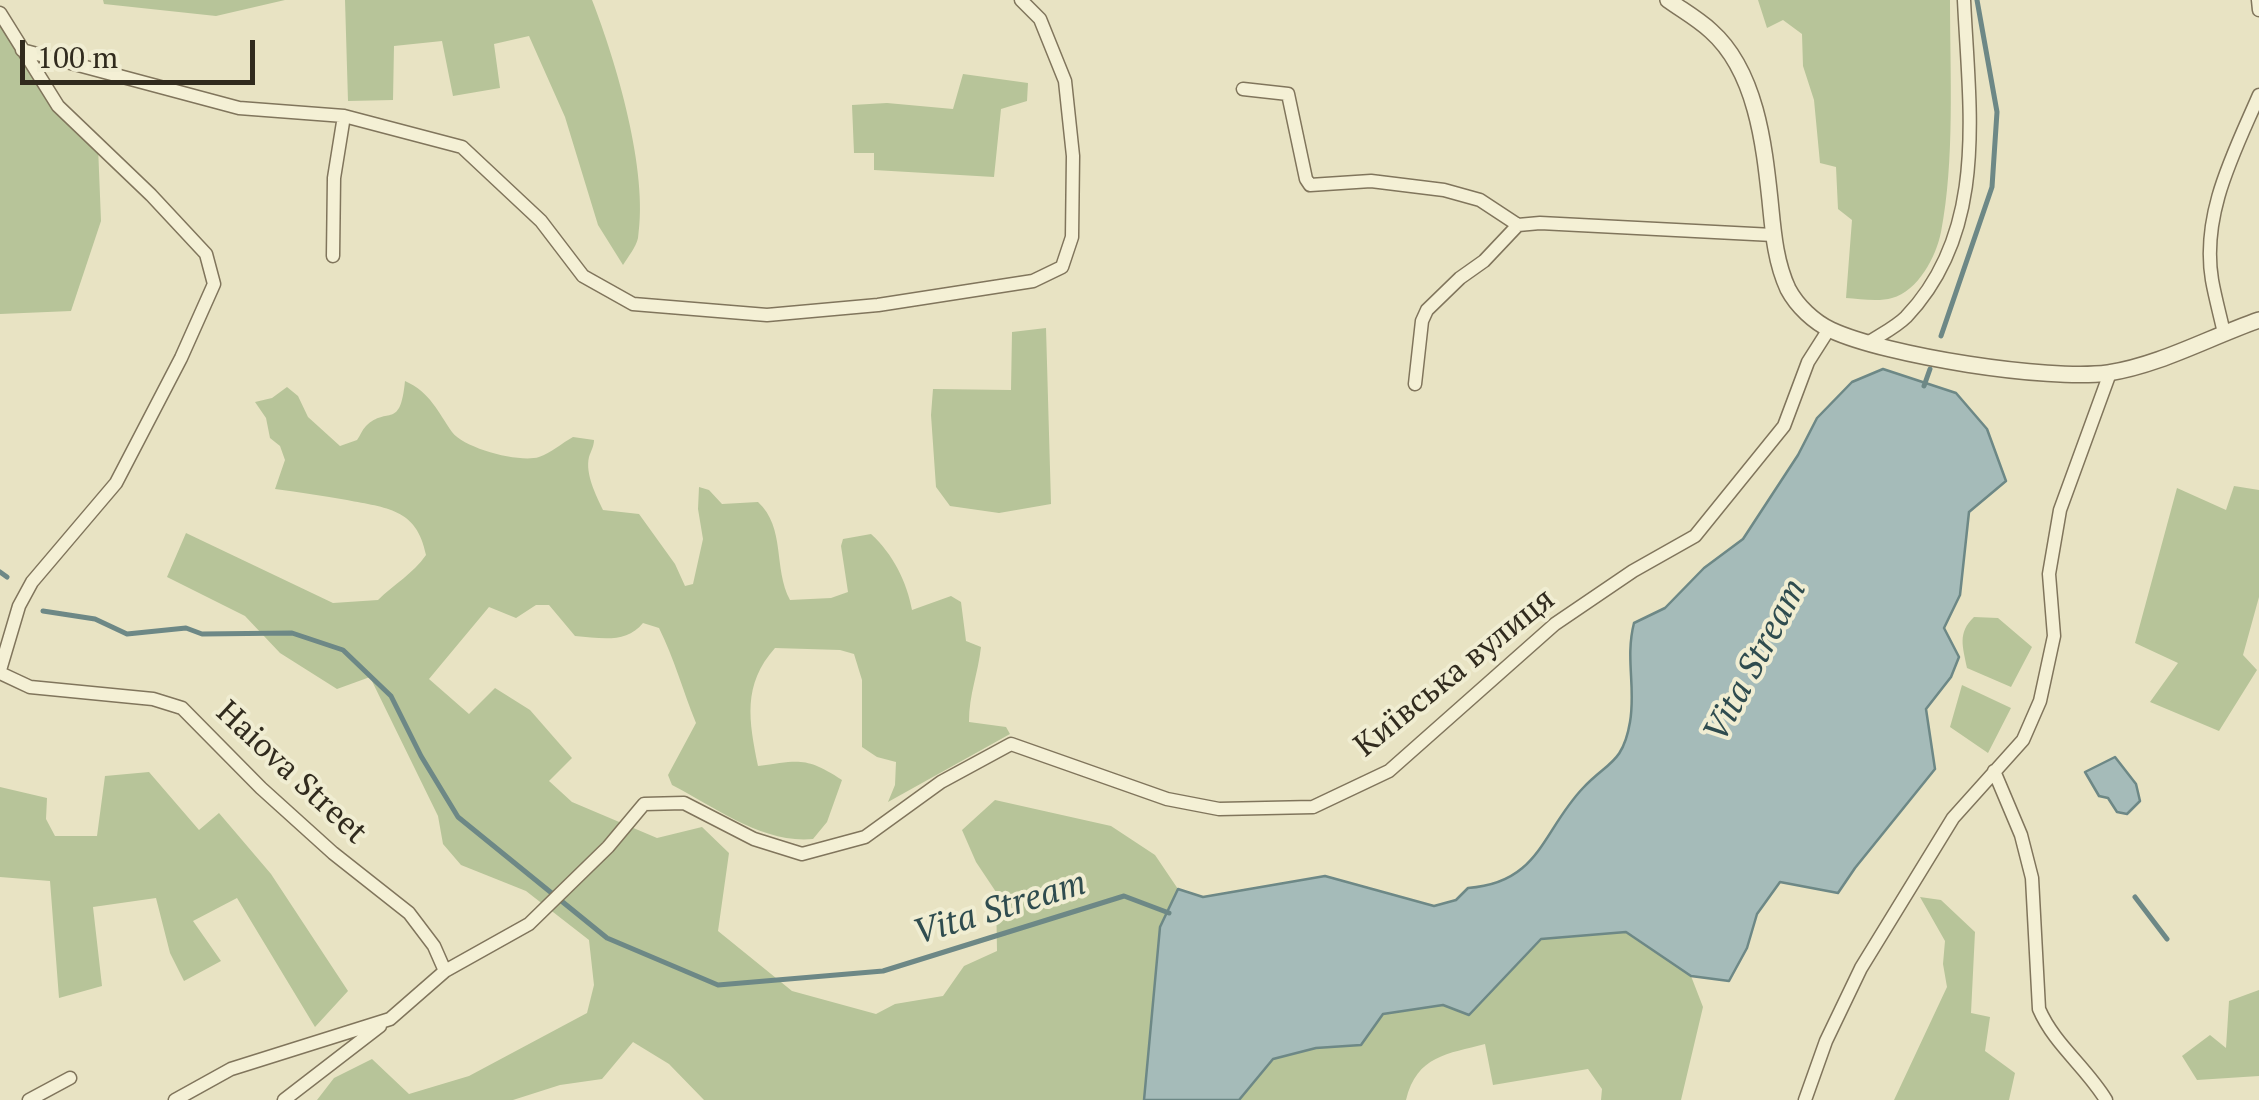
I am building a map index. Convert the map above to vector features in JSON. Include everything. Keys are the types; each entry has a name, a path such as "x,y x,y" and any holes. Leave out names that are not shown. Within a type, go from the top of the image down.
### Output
{"street":[{"path":"22,50 239,108 344,116 462,147 540,221 583,276 632,304 767,316 878,305 1034,280 1062,267 1072,237 1073,156 1065,81 1040,19 1020,0"},
{"path":"1668,0 1713,32 1746,83 1766,167 1780,269 1789,291 1809,315 1829,330 1868,343 1968,364 2078,374 2110,372 2144,363 2259,320"},
{"path":"1868,343 1905,319 1933,282 1953,243 1970,175 1964,0"},
{"path":"2258,0 2259,10"},
{"path":"0,13 58,106 152,195 206,254 214,284 181,358 116,483 32,582 19,606 0,672"},
{"path":"1243,90 1288,94 1310,185 1371,181 1444,190 1480,200 1518,225 1773,235"},
{"path":"2224,332 2211,276 2214,214 2220,184 2259,95"},
{"path":"334,256 334,178 344,116"},
{"path":"1415,384 1422,321 1427,310 1484,261 1518,225"},
{"name":"Київська вулиця","path":"175,1100 231,1069 390,1019 445,971 529,924 584,871 644,804 684,803 754,839 802,854 865,837 941,782 1011,744 1167,799 1219,810 1313,806 1389,771 1555,624 1633,571 1695,536 1784,426 1808,362 1829,330"},
{"path":"1805,1100 1826,1041 1861,968 1953,818 2023,740 2040,701 2054,636 2050,574 2060,510 2110,372"},
{"name":"Haiova Street","path":"0,672 30,687 154,698 182,708 261,788 333,853 409,913 434,946 445,971"},
{"path":"1994,771 2021,835 2032,878 2038,1009 2047,1028 2091,1075 2106,1100"},
{"path":"284,1100 390,1019"},
{"path":"30,1100 70,1078"}],"green space":[{"path":"103,0 285,0 216,16 104,4"},
{"path":"345,0 592,0 620,85 639,182 638,238 623,265 598,225 565,117 529,36 494,44 500,88 453,96 442,41 394,46 393,100 348,101"},
{"path":"1758,0 1950,0 1950,147 1941,232 1924,272 1901,294 1881,300 1846,298 1852,220 1838,209 1836,167 1820,163 1814,100 1803,66 1802,34 1783,20 1767,28"},
{"path":"0,22 58,106 98,146 101,221 71,311 0,314"},
{"path":"963,74 1028,83 1027,101 1001,109 994,177 874,170 874,153 854,153 852,105 887,103 953,109"},
{"path":"1046,328 1051,504 999,513 950,506 936,487 933,389 1011,390 1012,332"},
{"path":"405,381 427,397 459,438 493,453 530,458 543,455 573,437 594,440 589,470 603,510 639,514 675,564 685,586 693,584 703,539 699,487 709,490 722,504 758,502 767,512 790,600 831,598 848,592 843,539 871,534 898,569 912,610 951,596 961,602 966,641 981,647 969,722 1006,727 1010,734 888,802 895,785 896,762 877,757 862,747 862,680 854,654 775,648 764,662 751,704 758,766 802,762 842,780 827,822 813,839 794,839 758,830 672,785 668,775 696,723 659,628 643,623 621,637 575,636 549,605 536,605 516,618 489,607 429,679 469,714 495,688 530,710 572,758 549,781 572,802 657,838 702,827 729,853 718,931 792,991 876,1014 895,1004 943,996 964,966 997,951 996,892 976,862 962,830 995,800 1111,826 1155,855 1178,889 1160,927 1144,1100 704,1100 669,1064 633,1042 602,1079 560,1085 513,1100 317,1100 334,1078 372,1059 409,1094 469,1076 587,1013 594,985 589,940 526,891 461,865 443,844 438,816 370,677 337,689 280,653 245,616 167,577 186,533 333,603 378,600 426,555 422,539 407,519 387,509 275,489 285,460 280,446 270,438 266,418 255,402 272,398 287,387 298,396 308,417 340,446 357,440 374,420 396,412"},
{"path":"2234,486 2259,490 2259,597 2243,655 2257,670 2219,731 2150,702 2178,663 2135,643 2177,488 2226,510"},
{"path":"1974,617 1998,618 2032,647 2011,687 1967,668 1963,635"},
{"path":"1962,685 2011,708 1988,753 1950,727"},
{"path":"149,772 199,830 219,813 271,874 348,991 315,1027 237,898 193,921 221,961 184,981 170,953 156,898 93,907 102,986 59,998 50,881 0,877 0,787 47,798 46,819 55,836 97,836 105,776"},
{"path":"1920,897 1941,900 1975,932 1971,1013 1990,1017 1985,1051 2015,1073 2009,1100 1894,1100 1947,987 1945,941"},
{"path":"1626,932 1691,976 1703,1007 1681,1100 1601,1100 1602,1089 1588,1069 1493,1085 1485,1044 1447,1054 1426,1065 1411,1085 1406,1100 1239,1100 1273,1059 1316,1048 1360,1045 1383,1014 1507,976 1540,939"},
{"path":"2259,990 2259,1076 2197,1080 2182,1056 2210,1035 2226,1048 2229,1001"}],"water":[{"path":"1883,369 1956,393 1987,429 2006,481 1969,512 1960,595 1944,628 1959,657 1951,677 1926,709 1935,769 1838,893 1780,882 1757,914 1747,948 1729,981 1691,976 1626,932 1541,939 1469,1015 1443,1005 1383,1014 1361,1045 1316,1048 1273,1059 1239,1100 1144,1100 1160,927 1178,889 1203,897 1325,876 1434,906 1456,900 1468,888 1511,876 1525,866 1569,804 1623,746 1632,709 1630,648 1634,623 1665,608 1704,568 1743,539 1798,455 1817,418 1852,382"},
{"path":"2115,757 2136,784 2140,801 2127,814 2117,812 2108,798 2099,796 2085,772"}],"waterway":[{"name":"Vita Stream","path":"1941,336 1992,187 1997,112 1977,0"},
{"name":"Vita Stream","path":"1924,386 1930,369"},
{"name":"Vita Stream","path":"0,572 7,577"},
{"name":"Vita Stream","path":"43,611 95,619 127,634 186,628 202,634 292,633 343,650 391,696 458,817 607,938 718,985 883,971 1124,896 1169,913"},
{"path":"2135,897 2167,939"}]}
